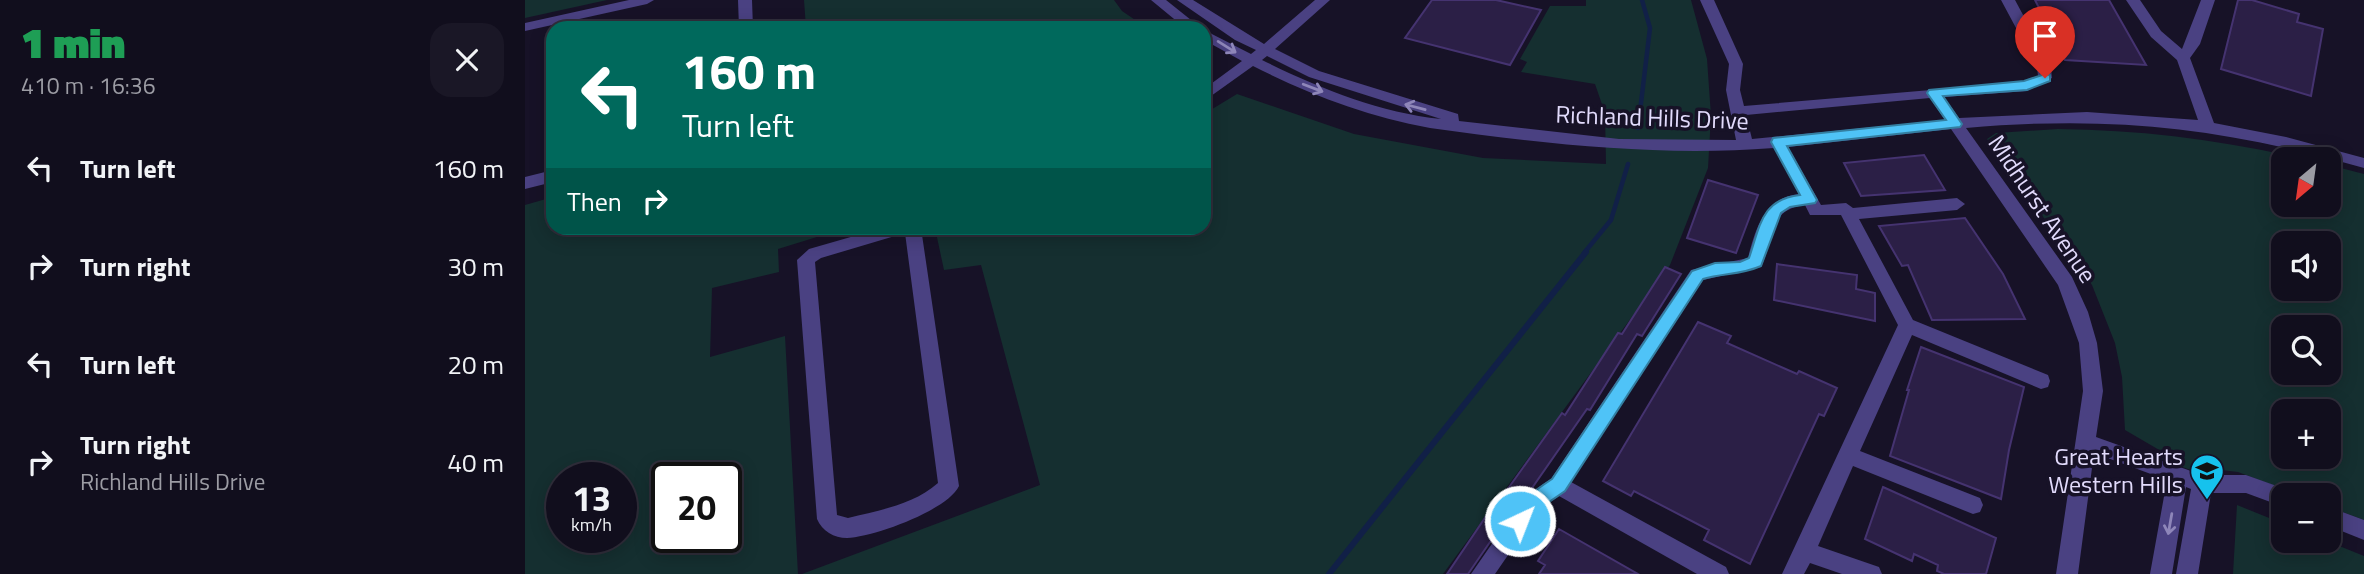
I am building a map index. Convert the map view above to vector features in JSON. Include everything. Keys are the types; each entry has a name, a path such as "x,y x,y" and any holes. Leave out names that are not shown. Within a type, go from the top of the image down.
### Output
{"street":[{"path":"552,21 647,0"},
{"path":"745,0 746,21"},
{"path":"1158,0 1185,21"},
{"name":"Richland Hills Drive","path":"1184,0 1264,51 1314,74 1480,128"},
{"path":"1211,91 1264,51 1323,0"},
{"path":"1707,0 1735,64 1733,90 1745,144"},
{"path":"1738,111 2027,86 2045,78 2044,67 2008,0"},
{"path":"2133,0 2156,34 2183,58 2208,127"},
{"path":"2183,58 2193,44 2208,0"},
{"path":"525,27 546,22"},
{"name":"Richland Hills Drive","path":"1211,38 1250,61 1312,88 1374,110 1429,123 1594,143 1697,147 2045,117 2102,116 2208,127 2276,139 2364,163"},
{"name":"Midhurst Avenue","path":"1934,93 2066,282 2088,343 2093,391 2067,574"},
{"path":"1778,142 1816,211 1846,209 1907,325 2041,382"},
{"path":"525,183 546,178"},
{"path":"1482,574 1532,503 1558,485 1697,275 1715,269 1741,268 1755,262 1770,218 1776,210 1787,202 1810,200"},
{"path":"1849,214 1957,204"},
{"path":"877,235 815,253 806,260 827,519 835,526 848,528 925,505 939,497 949,486 914,235"},
{"path":"1793,574 1907,325"},
{"path":"2084,441 2202,484 2246,484 2271,493"},
{"path":"1848,455 1973,505"},
{"path":"2161,574 2178,475"},
{"path":"2187,574 2202,484"},
{"path":"1558,485 1718,574"},
{"path":"2341,521 2364,530"},
{"path":"1805,551 1871,574"}],"green space":[{"path":"525,0 607,0 525,18"},
{"path":"804,0 1114,0 1122,11 1137,21 806,21"},
{"path":"1586,0 1691,0 1707,59 1711,116 1708,168 1670,265 1443,574 802,574 1040,485 981,265 944,270 936,235 1211,235 1211,110 1237,94 1354,134 1483,158 1606,164 1605,113 1595,84 1521,72 1527,62 1520,59 1550,6 1586,6"},
{"path":"2090,130 2212,141 2271,152 2271,217 2341,217 2341,168 2364,174 2364,520 2341,511 2341,483 2271,484 2238,472 2213,469 2194,471 2162,460 2161,451 2125,430 2122,377 2115,343 2092,285 1987,139 1996,133"},
{"path":"546,199 546,235 823,235 778,249 779,272 712,288 710,357 785,336 798,574 525,574 525,205"},
{"path":"2237,505 2271,519 2271,553 2341,553 2341,547 2364,556 2364,574 2233,574"}],"building":[{"path":"1432,0 1496,0 1541,10 1510,65 1405,38"},
{"path":"2035,0 2109,0 2146,65 2065,60"},
{"path":"2238,0 2252,0 2299,14 2297,22 2323,29 2311,96 2221,69"},
{"path":"1924,155 1945,190 1861,196 1844,163"},
{"path":"1708,180 1758,195 1736,253 1687,238"},
{"path":"1965,218 2003,274 2025,319 1932,320 1908,265 1902,266 1879,226"},
{"path":"1777,264 1857,275 1856,289 1875,293 1875,321 1774,300"},
{"path":"1665,267 1681,274 1642,336 1637,334 1590,410 1587,409 1532,488 1523,494 1468,574 1447,574 1495,503 1497,504 1562,413 1565,415"},
{"path":"1698,322 1731,336 1727,343 1797,374 1799,371 1837,388 1824,416 1819,414 1750,564 1704,540 1709,530 1634,491 1631,496 1603,481"},
{"path":"1921,347 2024,387 2001,499 1890,456"},
{"path":"1883,487 1996,538 1986,574 1944,574 1937,571 1938,565 1914,554 1912,561 1865,539"},
{"path":"1559,529 1638,574 1539,574 1545,565 1538,561"}],"waterway":[{"path":"1638,128 1650,28 1642,0"},
{"path":"1584,253 1611,220 1628,164"},
{"path":"1329,574 1586,252"}],"place":[{"name":"Great Hearts Western Hills","path":"2207,501"}],"route":[{"path":"1520,521 1532,503 1558,485 1697,275 1715,269 1741,268 1755,262 1770,218 1776,210 1787,202 1810,200 1778,142 1955,124 1934,93 2027,86 2045,78"}]}
